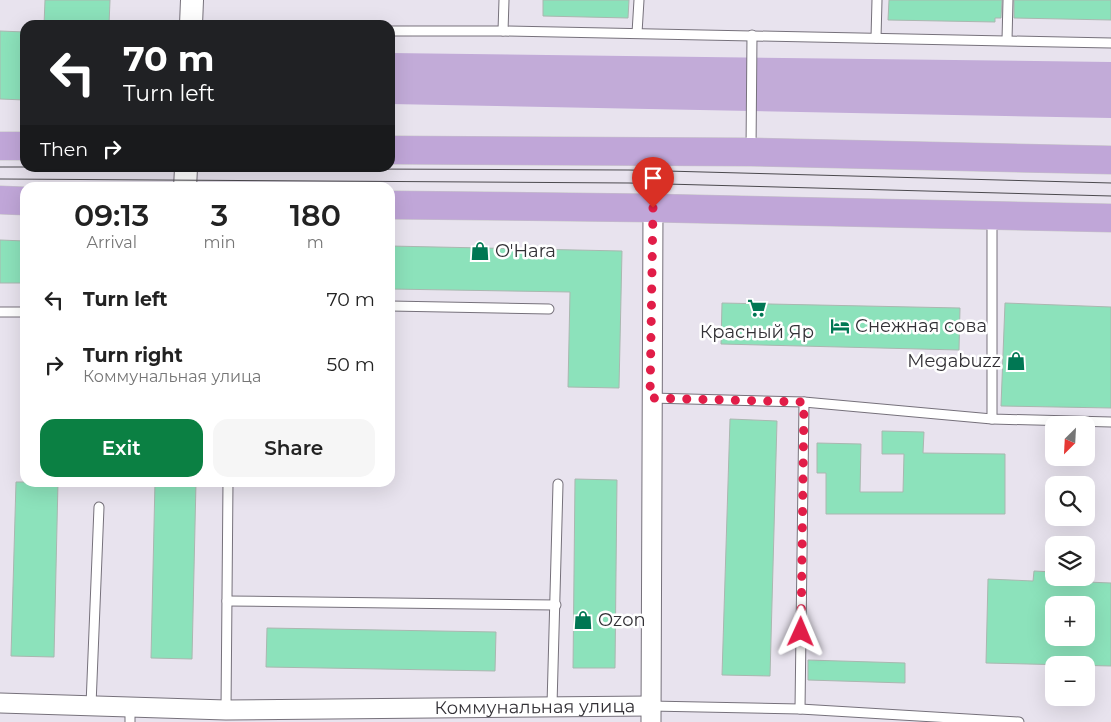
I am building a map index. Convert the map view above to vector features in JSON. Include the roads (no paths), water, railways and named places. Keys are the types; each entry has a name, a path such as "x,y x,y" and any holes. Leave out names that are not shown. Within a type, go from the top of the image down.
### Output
{"highway":[{"path":"0,146 20,146"},
{"path":"395,150 751,152 1111,160"},
{"path":"0,200 20,201"},
{"path":"395,205 653,208 1111,218"}],"street":[{"path":"191,20 192,0"},
{"name":"Коммунальная улица","path":"0,703 91,705 130,715 226,710 380,715 552,705 650,714 650,398 653,208"}],"lane":[{"path":"503,31 504,0"},
{"path":"637,33 638,0"},
{"path":"876,38 877,0"},
{"path":"1007,40 1008,0"},
{"path":"395,31 637,33 1111,43"},
{"path":"751,152 752,35"},
{"path":"992,216 992,419"},
{"path":"395,306 549,309"},
{"path":"0,312 20,312"},
{"path":"650,398 804,402 992,419 1111,422"},
{"path":"800,709 804,402"},
{"path":"552,705 558,484"},
{"path":"226,710 228,487"},
{"path":"91,705 99,507"},
{"path":"227,601 556,605"},
{"path":"650,714 800,709 1019,722"}],"tram line":[{"path":"0,167 20,167"},
{"path":"395,169 629,170 1111,183"},
{"path":"0,179 629,183 1111,196"}],"place":[{"name":"O'Hara","path":"480,251"},
{"name":"Красный Яр","path":"757,308"},
{"name":"Снежная сова","path":"840,326"},
{"name":"Megabuzz","path":"1016,361"},
{"name":"Ozon","path":"583,620"}]}
